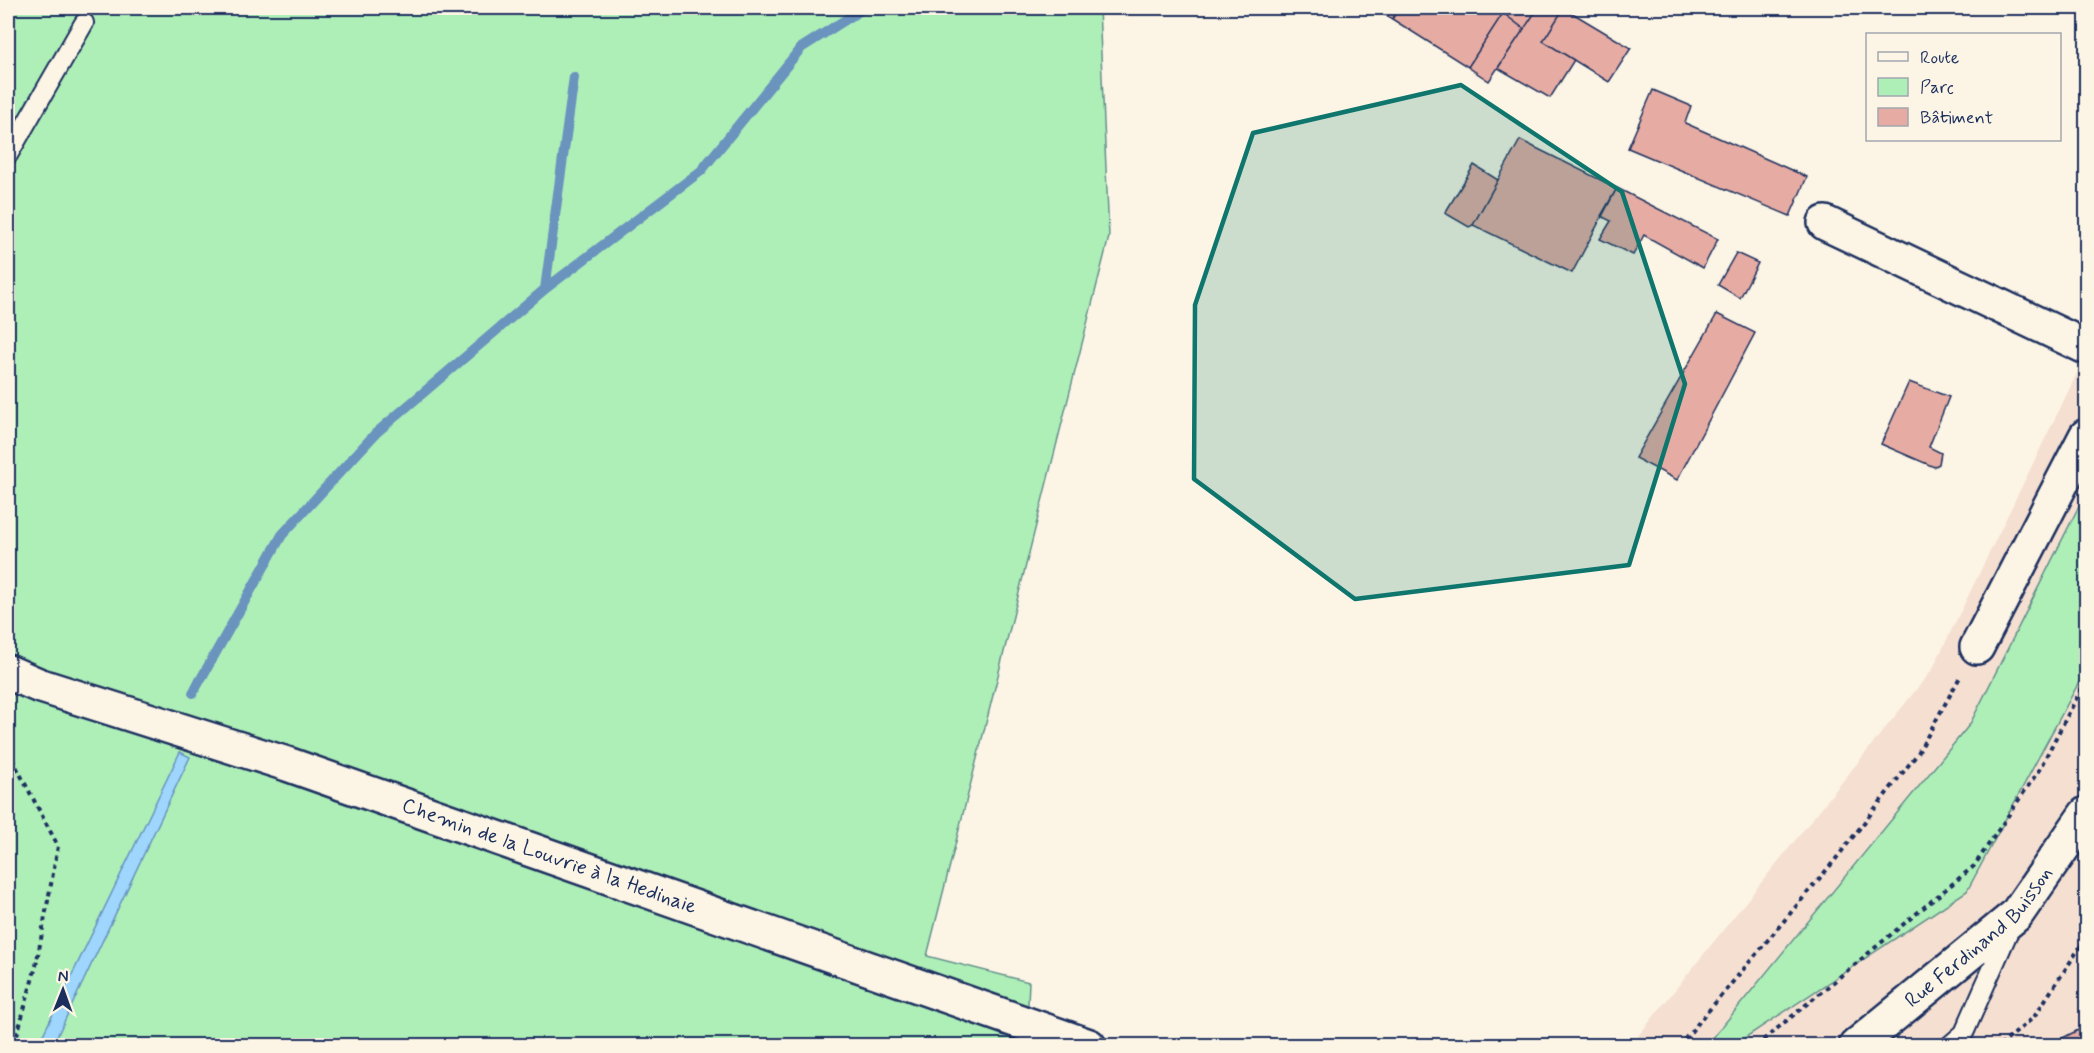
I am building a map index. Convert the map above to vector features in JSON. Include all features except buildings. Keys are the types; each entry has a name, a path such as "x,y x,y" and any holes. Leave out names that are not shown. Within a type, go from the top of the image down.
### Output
{"street":[{"path":"1825,223 2086,347"},
{"path":"1977,647 2086,436"},
{"name":"Chemin de la Louvrie à la Hedinaie","path":"8,672 38,686 287,764 1089,1046"},
{"name":"Rue Ferdinand Buisson","path":"1856,1046 2016,915 2086,814"}],"lane":[{"path":"8,155 84,23"},
{"path":"1949,1046 1964,1033 2016,915"}],"path":[{"path":"1679,1046 1836,860 1918,753 1977,647"},
{"path":"1756,1046 1974,866 2039,770 2086,680"},
{"path":"8,751 58,846 36,966 14,1046"},
{"path":"2000,1046 2034,1017 2086,938"}],"highlighted area":[{"path":"1461,85 1622,192 1685,384 1629,565 1355,599 1194,479 1195,305 1253,133"}],"shaded area":[{"path":"2086,355 2086,1045 1630,1046 1932,670"}],"green space":[{"path":"8,8 1099,8 1109,237 927,956 1029,982 1026,1045 8,1045"},
{"path":"2086,492 2086,669 1967,891 1734,1045 1707,1045 1970,724"}],"water":[{"path":"180,752 190,757 53,1045 38,1045"}],"waterway":[{"path":"545,289 701,171 801,48 864,8"},
{"path":"193,693 282,535 376,433 545,289 574,77"}]}
